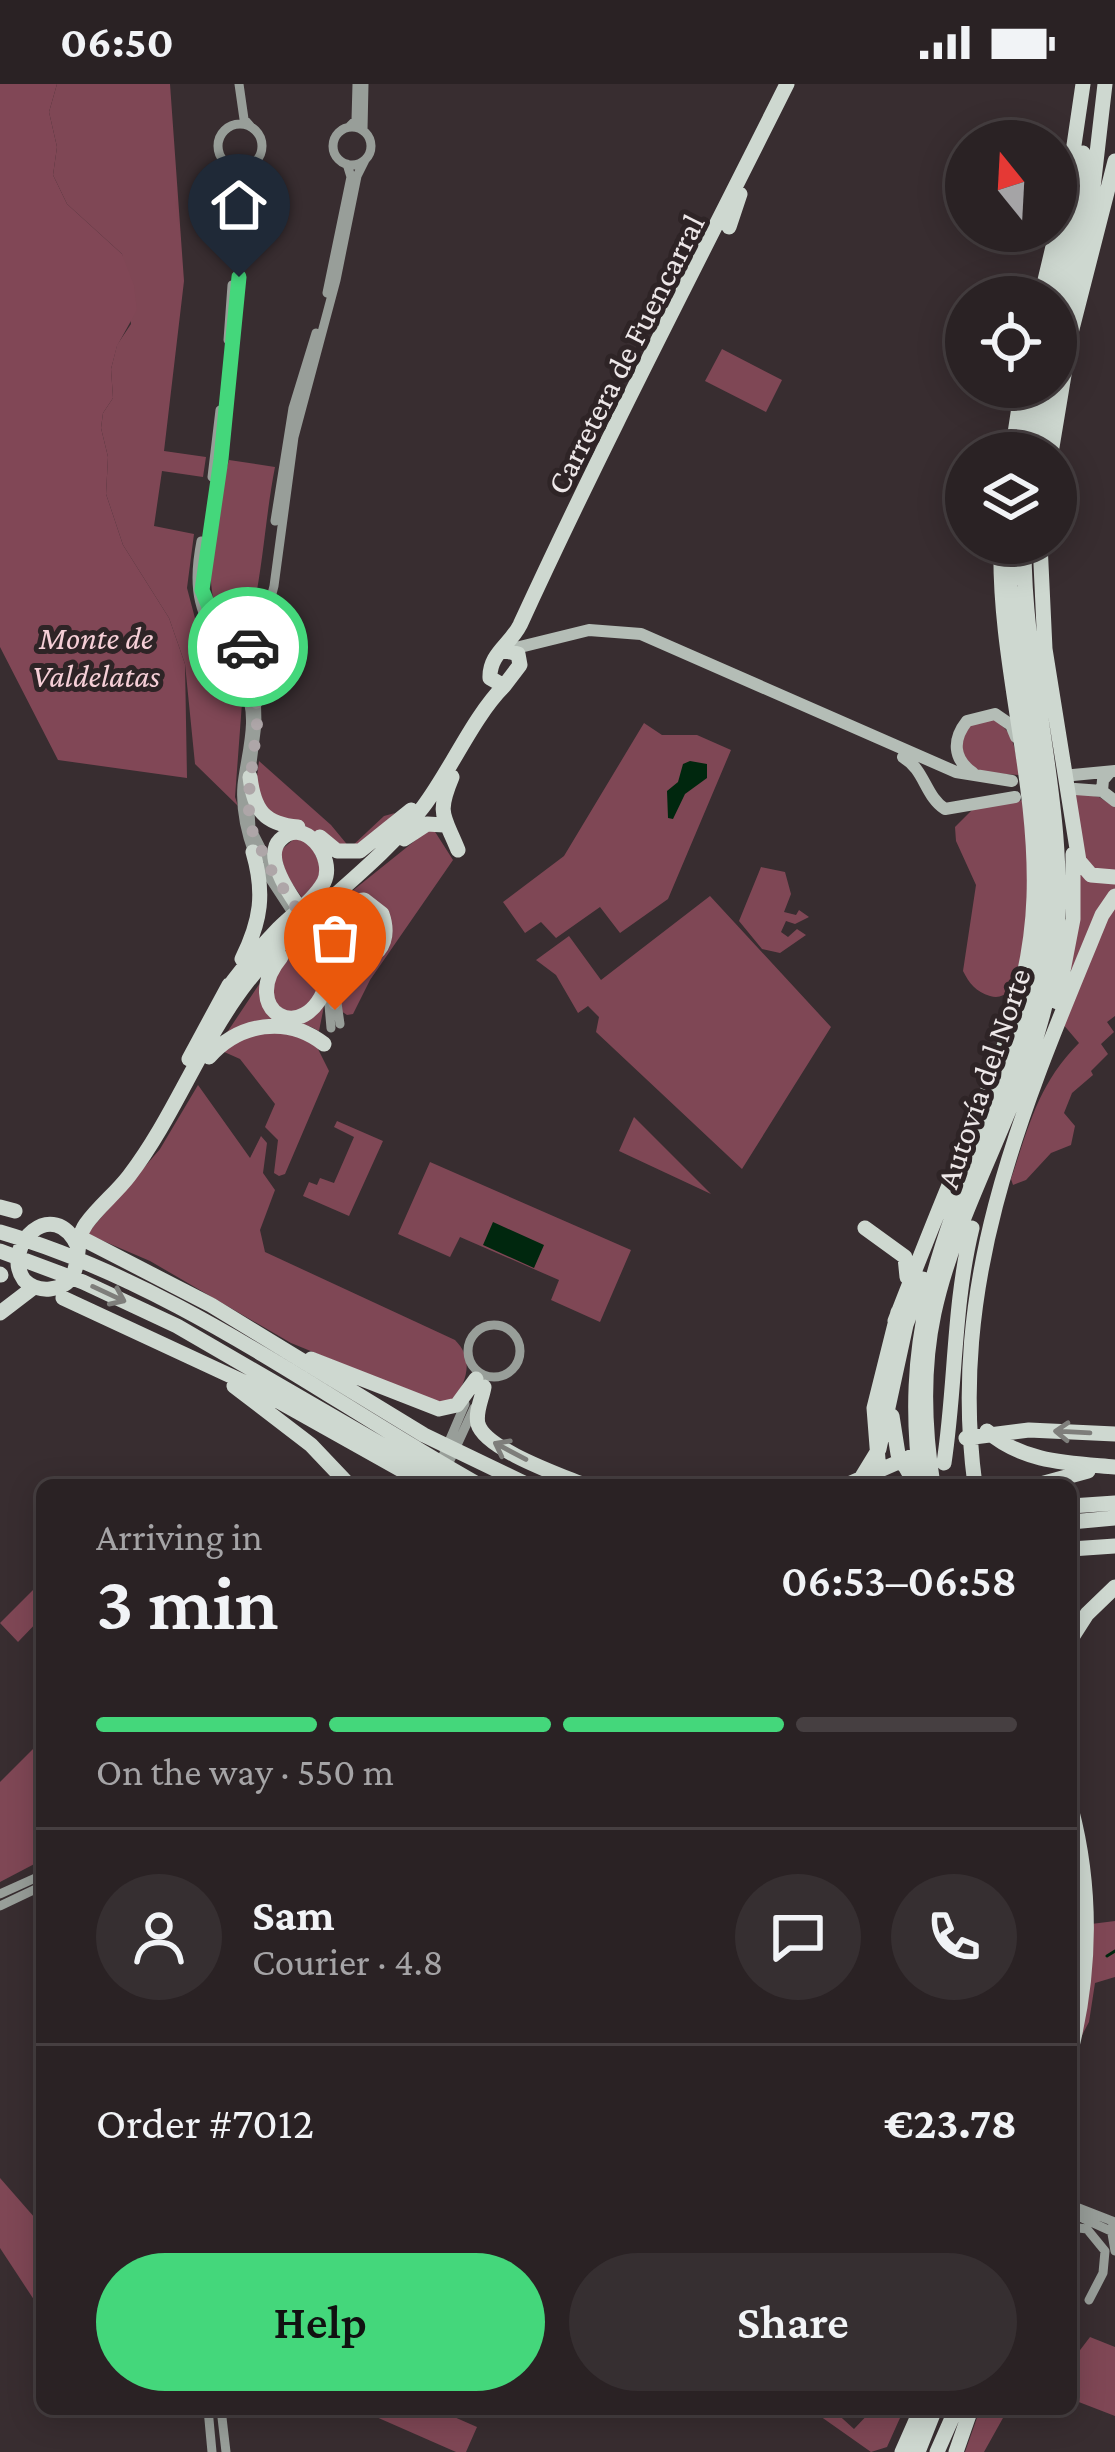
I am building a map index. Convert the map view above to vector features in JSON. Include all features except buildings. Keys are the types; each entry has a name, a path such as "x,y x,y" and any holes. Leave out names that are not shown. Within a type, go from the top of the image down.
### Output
{"highway":[{"name":"Carretera de Fuencarral","path":"514,653 553,563 791,84"},
{"name":"Carretera de Fuencarral","path":"514,653 517,631 569,515 791,84"},
{"path":"1046,276 1082,84"},
{"path":"1058,276 1082,172 1082,84"},
{"path":"1071,276 1093,188 1105,84"},
{"path":"1054,432 1071,333 1115,161"},
{"path":"729,227 740,191"},
{"path":"863,1479 884,1433 906,1325 1005,1047 1029,951 1033,843 1000,599 1004,564"},
{"path":"1012,564 1018,586"},
{"path":"1018,586 1025,564"},
{"path":"1035,564 1079,861 1085,871 1100,879 1115,877"},
{"name":"Autovía del Norte","path":"932,1479 926,1417 930,1336 947,1271 1044,1008 1055,956 1059,845 1018,586"},
{"name":"Autovía del Norte","path":"919,1479 914,1401 918,1336 949,1204 1023,1033 1043,941 1046,848 1018,586"},
{"path":"312,908 427,824 455,839 444,797 497,682 491,663 514,653"},
{"path":"396,846 514,653"},
{"path":"0,1300 18,1240 34,1228 80,1218 111,1186 138,1152 238,984 415,811 470,736"},
{"path":"250,777 256,807 269,821 305,828 338,851 360,851 415,811"},
{"path":"1046,1046 1068,960 1073,919 1070,812"},
{"path":"174,1093 261,911 253,853"},
{"path":"974,1479 970,1379 982,1258 1007,1155 1046,1046 1102,915 1115,896"},
{"path":"364,900 382,914 383,944 369,957 350,960 341,956 312,908 364,900"},
{"path":"226,991 286,935"},
{"path":"286,935 266,978 273,1009 292,1018 304,1016 316,1010 327,983"},
{"path":"62,1291 77,1267 84,1226 169,1127 286,935"},
{"path":"128,1177 243,987 286,935"},
{"path":"207,1060 233,1036 271,1026 332,1032"},
{"path":"944,1463 958,1299 972,1228 1000,1136"},
{"path":"880,1479 874,1408 908,1274 907,1262 865,1228 897,1243 912,1241 949,1204"},
{"path":"895,1321 949,1204"},
{"path":"982,1258 996,1217"},
{"path":"58,1226 83,1244 150,1271 307,1358 440,1409 458,1405 482,1378"},
{"path":"0,1232 185,1310 334,1398 416,1453 429,1479"},
{"path":"0,1251 83,1282 177,1326 416,1453"},
{"path":"6,1272 34,1287 62,1291 326,1425 482,1479"},
{"path":"0,1313 34,1287"},
{"path":"958,1299 960,1388 990,1435 1044,1460 1115,1469"},
{"path":"254,1331 444,1479"},
{"path":"165,1343 280,1419 343,1479"},
{"path":"482,1378 477,1417 484,1435 570,1479"},
{"path":"892,1385 893,1434 898,1454 915,1479"},
{"path":"860,1479 936,1446 998,1431 1115,1434"},
{"path":"1057,1479 1115,1469"},
{"path":"1077,1506 1115,1503"},
{"path":"1077,1521 1115,1518"},
{"path":"1078,1550 1115,1546"},
{"path":"1077,1630 1115,1587"},
{"path":"1077,1831 1087,1931 1077,2019"},
{"path":"902,2452 918,2415"},
{"path":"918,2452 933,2415"},
{"path":"937,2452 953,2415"},
{"path":"956,2452 971,2415"}],"main road":[{"path":"514,653 576,632 641,634 956,772 1012,781"},
{"path":"790,698 914,764 932,797 945,808 1015,797"},
{"path":"985,779 959,762 956,752 961,729 976,716 1005,718 1016,734 1024,765"},
{"path":"1112,772 1074,782 1102,791 1115,801"},
{"path":"1102,791 1102,780 1112,772"}],"street":[{"path":"237,84 237,117 220,135 218,150 236,178 236,242 227,359 195,581 199,607 224,656 221,668 226,680 243,688 249,701 244,828 253,853 320,954 332,1032"},
{"path":"237,84 244,118 261,145 242,179 236,323 202,590 223,641 257,652"},
{"path":"224,656 254,636 265,602 293,408 326,297 351,177 334,144 338,134 356,120 361,84"},
{"path":"332,1032 331,961 312,908 270,868 251,828 250,777 256,684 264,668 257,652 274,586 294,437 337,280 356,176 371,145 363,130 361,84"},
{"path":"232,125 251,127"},
{"path":"349,127 363,130"},
{"path":"347,164 364,160"},
{"path":"232,166 253,163"},
{"path":"243,688 256,684"},
{"path":"484,1326 502,1326 516,1336 520,1355 510,1372 482,1378 467,1354 474,1334 484,1326"},
{"path":"435,1479 482,1378"},
{"path":"0,1894 36,1878"},
{"path":"0,1906 36,1889"},
{"path":"1077,2211 1114,2225"},
{"path":"1077,2212 1095,2223"},
{"path":"1077,2225 1114,2225"},
{"path":"1114,2225 1115,2251"},
{"path":"1077,2227 1088,2229 1105,2252 1103,2272 1089,2300"},
{"path":"209,2415 212,2452"},
{"path":"222,2415 226,2452"}],"shaded area":[{"path":"57,84 170,84 184,281 164,451 206,457 203,477 162,471 154,526 194,534 187,588 196,622 213,658 217,681 242,703 238,806 195,764 185,664 169,618 123,545 106,494 103,413 113,398 111,369 117,345 131,324 122,254 67,204 53,175 57,147 49,112"},
{"path":"722,349 782,380 766,412 705,381"},
{"path":"229,460 275,467 252,613 247,634 235,638 222,622 211,579 214,528"},
{"path":"987,717 1008,733 1019,775 980,772 962,759 961,735"},
{"path":"644,723 662,735 697,735 731,750 668,899 620,933 600,907 556,938 541,922 525,933 503,902 564,856"},
{"path":"259,761 350,848 384,816 395,813 356,850 336,847 303,825 269,817 255,791"},
{"path":"683,764 707,764 707,778 685,794 673,819 668,818 667,791 678,782"},
{"path":"1074,792 1099,797 1115,807 1115,871 1093,870 1085,861"},
{"path":"1023,800 1028,879 1023,949 1017,976 1006,993 990,996 963,971 976,885 956,841 955,827 974,808"},
{"path":"432,827 453,860 370,980 353,1014 347,1015 341,1011 336,960 348,965 373,962 388,917 346,896"},
{"path":"295,838 310,842 323,873 303,899 286,875 280,851"},
{"path":"761,867 785,872 791,894 784,912 796,915 799,910 809,917 795,924 786,921 781,932 788,937 797,929 806,935 780,953 762,949 739,921"},
{"path":"1078,868 1115,880 1115,888 1070,980"},
{"path":"710,896 831,1027 742,1169 596,1032 599,1017 588,1006 578,1013 556,975 536,960 569,936 601,980"},
{"path":"1115,901 1115,1016 1107,1022 1114,1032 1101,1044 1108,1054 1072,1093 1064,1113 1075,1126 1071,1145 1051,1153 1026,1180 1013,1185 1036,1106 1079,1043 1062,1023"},
{"path":"358,902 381,919 374,950 346,954 319,926"},
{"path":"305,938 317,963 318,987 314,1005 292,1014 272,1002 271,973"},
{"path":"262,980 263,1002 309,1019 324,1006 319,1031 285,1022 226,1034"},
{"path":"287,1032 316,1045 329,1071 285,1174 279,1176 274,1173 278,1140 265,1127 275,1104 240,1059 222,1051 247,1035"},
{"path":"198,1085 250,1158 261,1136 267,1143 263,1173 275,1190 260,1230 265,1252 455,1340 465,1355 466,1370 454,1400 438,1403 291,1343 150,1261 87,1234 160,1149"},
{"path":"634,1117 711,1194 619,1151"},
{"path":"337,1121 383,1141 349,1216 303,1196 309,1182 317,1185 320,1178 334,1183 354,1137 334,1127"},
{"path":"430,1162 631,1250 600,1322 551,1300 559,1280 460,1237 450,1257 398,1234"},
{"path":"493,1222 544,1245 534,1268 483,1245"},
{"path":"36,1587 36,1623 18,1642 0,1623"},
{"path":"36,1746 36,1863 0,1882 0,1782"},
{"path":"1115,1921 1115,1977 1095,1983 1089,2022 1079,2041 1091,1924"},
{"path":"0,2178 36,2219 36,2303 0,2248"},
{"path":"1090,2337 1115,2347 1115,2416 1077,2401 1077,2354"},
{"path":"372,2415 450,2415 477,2427 466,2452 456,2452"},
{"path":"819,2415 839,2415 854,2429 867,2415 901,2415 887,2447 871,2452"},
{"path":"978,2415 1005,2415 984,2452 965,2452"}],"green space":[{"name":"Monte de Valdelatas","path":"0,84 57,84 49,112 57,147 53,175 67,204 122,254 134,285 137,310 117,346 111,369 113,398 103,413 106,494 123,545 169,618 185,664 187,778 58,760 0,647"}],"waterway":[{"path":"1107,1956 1115,1951"}],"way so far":[{"path":"248,647 261,656 264,668 256,684 257,724 248,801 251,828 270,868 331,961 335,1010"}],"route":[{"path":"239,277 202,590 223,641 248,647"}]}
